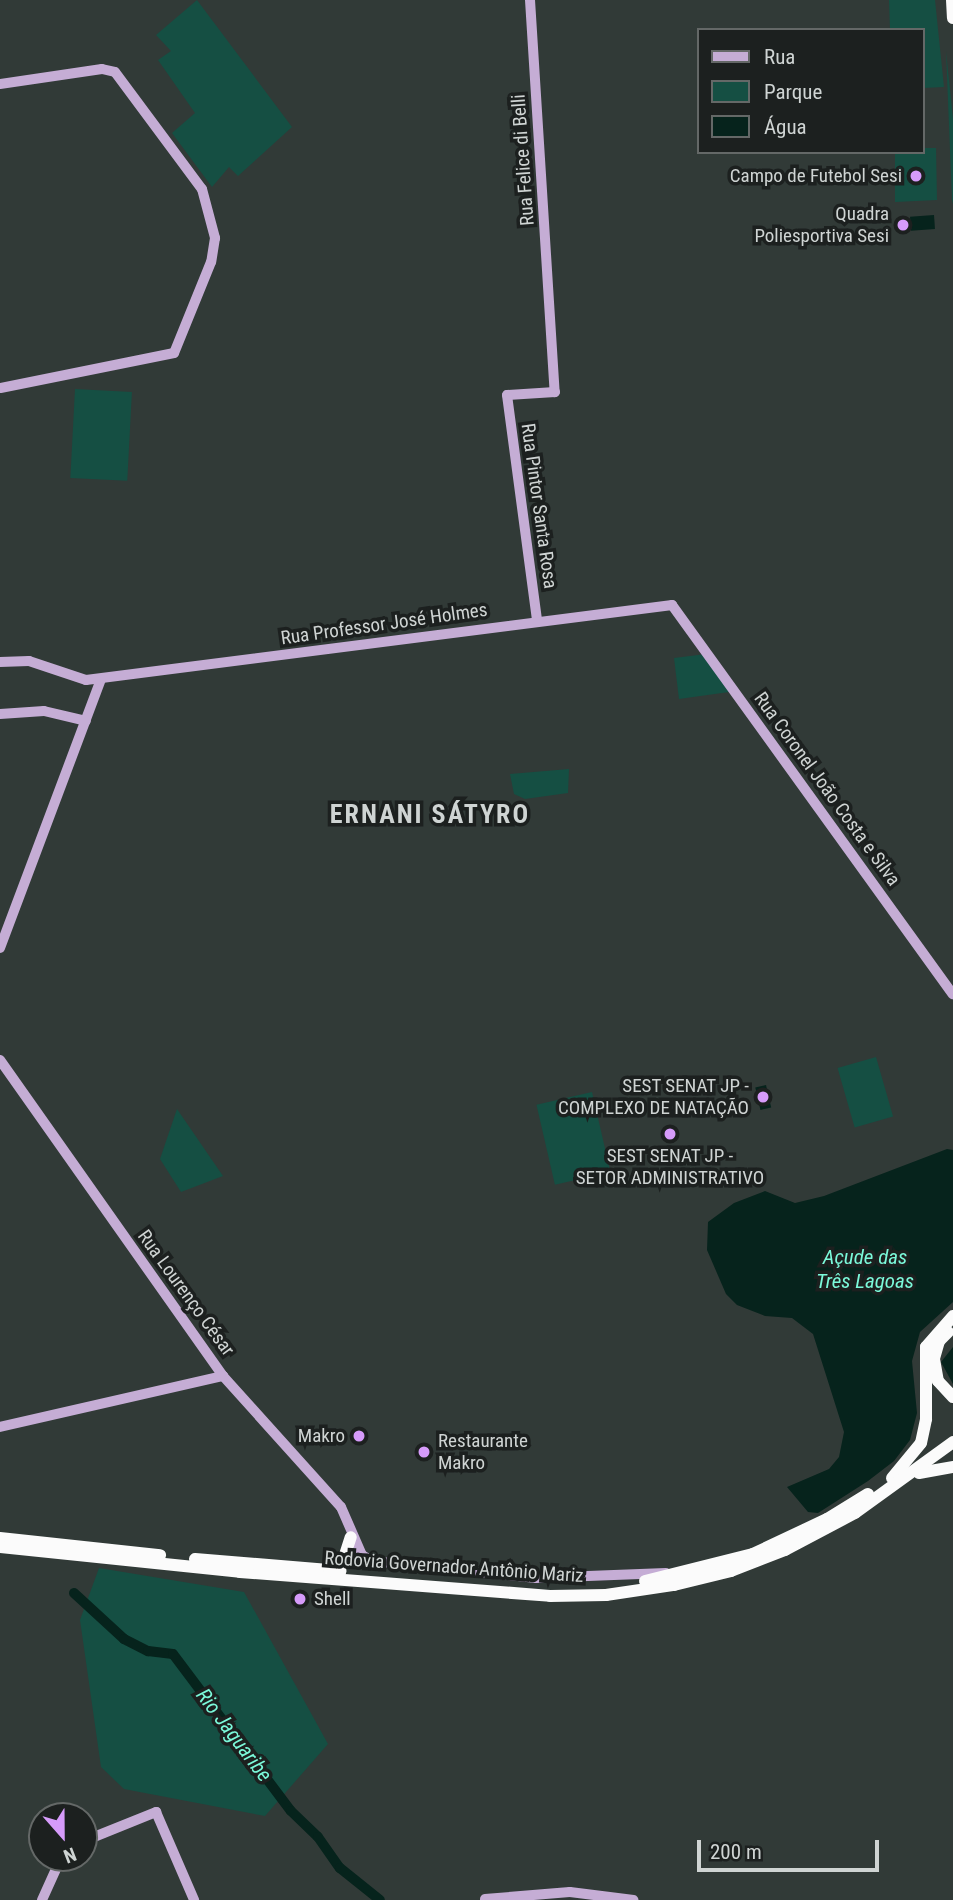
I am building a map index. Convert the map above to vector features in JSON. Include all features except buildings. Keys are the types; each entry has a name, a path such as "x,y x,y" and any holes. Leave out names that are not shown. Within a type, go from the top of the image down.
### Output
{"highway":[{"path":"952,0 953,18"},
{"path":"893,1482 921,1443 926,1419 926,1347 953,1316"},
{"path":"953,1327 939,1341 933,1359 938,1381 953,1397"},
{"name":"Rodovia Governador Antônio Mariz","path":"0,1538 324,1570 555,1588 618,1585 716,1566 795,1536 893,1482 953,1433"},
{"name":"Rodovia Governador Antônio Mariz","path":"0,1547 253,1573 550,1596 598,1595 674,1585 731,1571 816,1535 953,1442"},
{"path":"893,1482 927,1469 953,1467"},
{"path":"324,1570 343,1561 351,1537"}],"street":[{"name":"Rua Felice di Belli","path":"507,395 555,392 530,0"},
{"path":"0,84 102,69 116,72 202,189 210,211 214,249 174,353 0,388"},
{"name":"Rua Pintor Santa Rosa","path":"507,395 537,621"},
{"name":"Rua Professor José Holmes","path":"0,662 29,661 76,679 102,679 672,605"},
{"name":"Rua Coronel João Costa e Silva","path":"672,605 953,994"},
{"path":"0,948 102,679"},
{"path":"0,714 44,711 86,721"},
{"name":"Rua Lourenço César","path":"0,1060 223,1376 334,1497 351,1537"},
{"path":"0,1427 223,1376"},
{"path":"351,1537 358,1551 372,1561 536,1578 654,1572 675,1575"},
{"path":"98,1835 156,1812 194,1900"},
{"path":"42,1900 55,1872"},
{"path":"485,1899 570,1892 633,1900"}],"green space":[{"path":"197,0 292,127 238,176 229,167 212,187 172,133 195,113 158,60 171,51 156,35"},
{"path":"889,0 935,0 944,87 925,88 925,28 890,28"},
{"path":"946,51 953,119 953,204 952,200"},
{"name":"Campo de Futebol Sesi","path":"925,148 936,148 937,200 895,202 895,154 925,154"},
{"path":"75,389 132,392 127,481 70,478"},
{"path":"706,654 729,692 679,699 674,658"},
{"path":"569,769 568,793 525,799 514,794 510,774"},
{"path":"876,1057 893,1117 855,1128 838,1068"},
{"path":"592,1092 610,1172 555,1185 536,1105"},
{"path":"177,1109 223,1176 181,1192 160,1159"},
{"path":"99,1568 244,1592 328,1744 265,1816 124,1789 101,1767 80,1620"}],"water":[{"path":"934,215 935,229 911,231 910,217"},
{"name":"SEST SENAT JP - COMPLEXO DE NATAÇÃO","path":"766,1085 771,1107 760,1110 755,1087"},
{"name":"Açude das Três Lagoas","path":"947,1149 953,1150 953,1302 920,1332 912,1361 917,1413 910,1440 894,1461 868,1481 818,1513 808,1512 787,1487 829,1469 839,1457 844,1432 813,1334 792,1318 765,1316 737,1305 726,1294 707,1250 708,1222 734,1203 765,1191 795,1203 824,1196"},
{"path":"953,1347 953,1384 941,1362"}],"waterway":[{"name":"Rio Jaguaribe","path":"74,1593 124,1639 148,1651 173,1654 291,1811 318,1837 340,1868 380,1900"}],"place":[{"name":"Campo de Futebol Sesi","path":"916,176"},
{"name":"Quadra Poliesportiva Sesi","path":"903,225"},
{"name":"SEST SENAT JP - COMPLEXO DE NATAÇÃO","path":"763,1097"},
{"name":"SEST SENAT JP - SETOR ADMINISTRATIVO","path":"670,1134"},
{"name":"Makro","path":"359,1436"},
{"name":"Restaurante Makro","path":"424,1452"},
{"name":"Shell","path":"300,1599"}],"district":[{"name":"ERNANI SÁTYRO","path":"430,815"}]}
